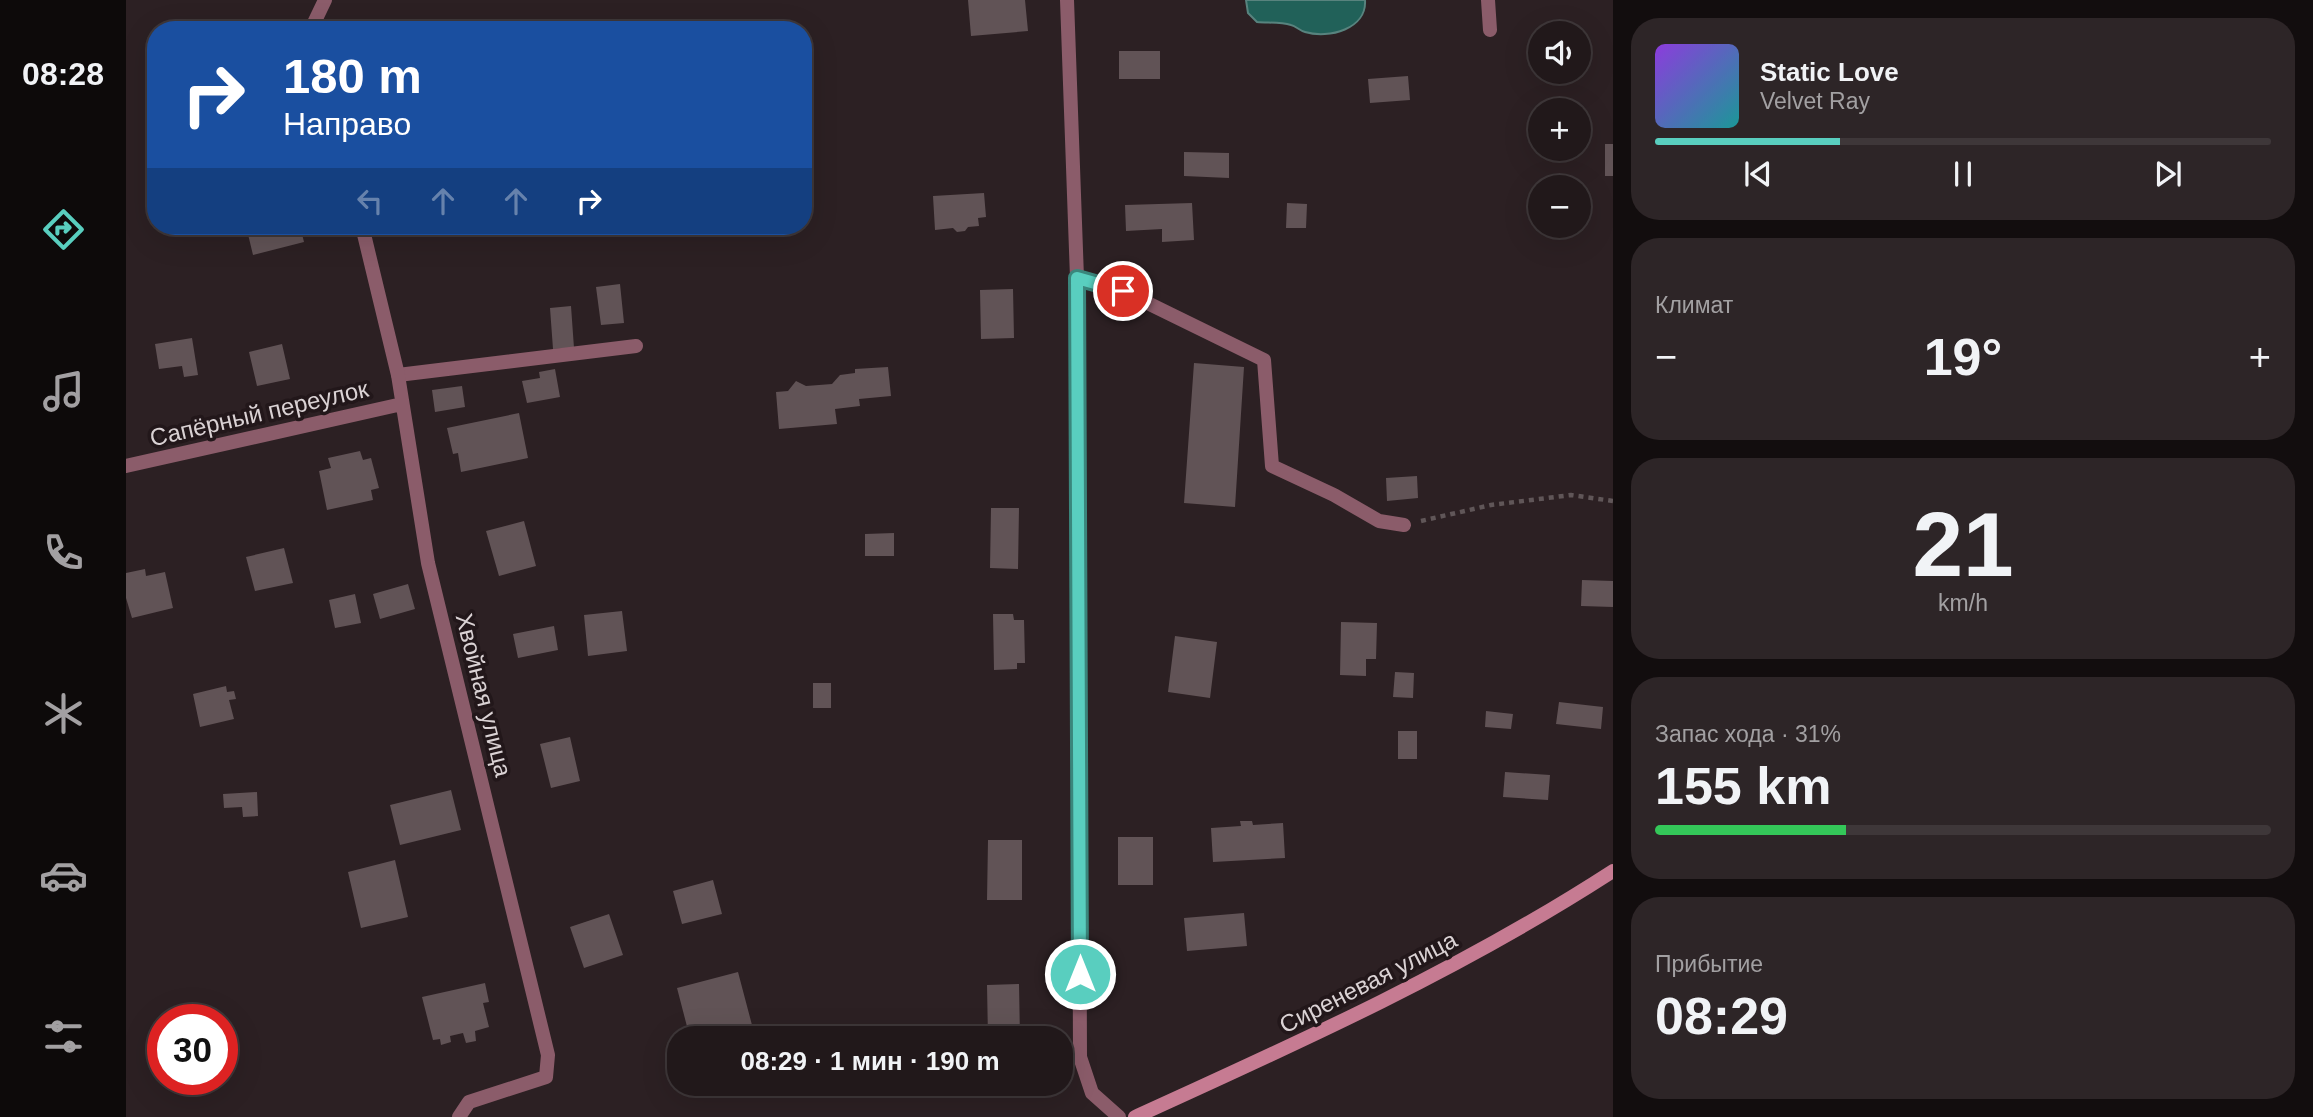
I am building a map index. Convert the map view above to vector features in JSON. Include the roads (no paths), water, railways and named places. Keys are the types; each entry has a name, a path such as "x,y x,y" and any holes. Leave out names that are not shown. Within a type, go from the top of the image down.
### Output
{"street":[{"path":"314,21 325,0"},
{"path":"1067,0 1077,278 1080,1057 1092,1093 1119,1117"},
{"path":"1488,0 1490,30"},
{"name":"Хвойная улица","path":"364,235 398,375 428,563 548,1055 546,1077 469,1102 459,1117"},
{"path":"1077,278 1123,291 1264,360 1272,466 1334,495 1379,521 1404,525"},
{"path":"398,375 635,346"},
{"name":"Сапёрный переулок","path":"126,466 402,404"},
{"name":"Сиреневая улица","path":"1135,1117 1328,1030 1542,918 1613,871"}]}
